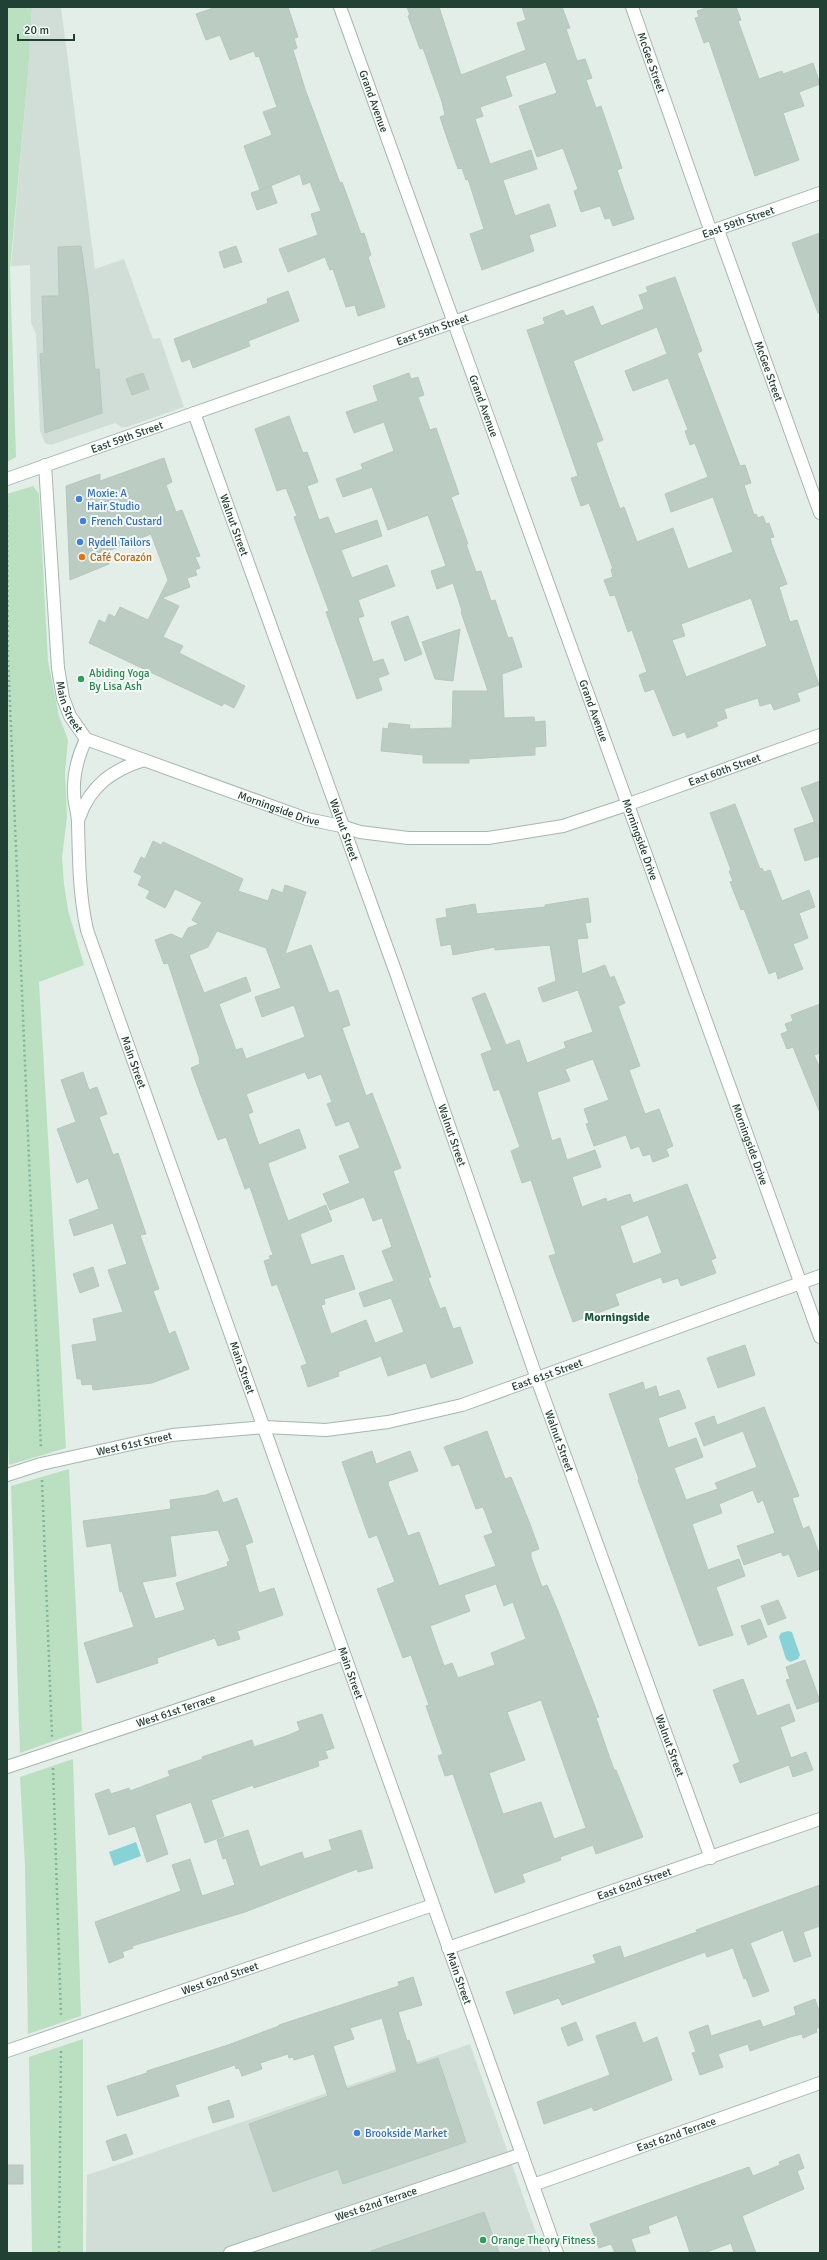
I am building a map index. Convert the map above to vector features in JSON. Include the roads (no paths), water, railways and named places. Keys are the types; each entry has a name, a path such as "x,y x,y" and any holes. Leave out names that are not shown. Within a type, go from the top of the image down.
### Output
{"street":[{"name":"Grand Avenue","path":"340,7 629,804"},
{"name":"McGee Street","path":"632,7 820,513"},
{"name":"East 59th Street","path":"7,479 820,193"},
{"name":"Walnut Street","path":"194,412 341,826 396,973 537,1379 711,1858"},
{"name":"Main Street","path":"45,465 58,668 64,698 70,716 86,739 80,752 75,772 74,793 78,822 78,876 81,906 87,930 557,2253"},
{"name":"East 60th Street","path":"629,804 820,735"},
{"name":"Morningside Drive","path":"86,739 307,819 341,826 360,832 408,838 488,838 563,826 629,804 820,1337"},
{"path":"78,822 84,804 101,781 114,772 144,760"},
{"name":"East 61st Street","path":"264,1427 326,1430 388,1422 462,1405 820,1276"},
{"name":"West 61st Street","path":"7,1475 41,1464 172,1435 264,1427"},
{"name":"West 61st Terrace","path":"7,1767 344,1654"},
{"name":"East 62nd Street","path":"448,1948 820,1819"},
{"name":"West 62nd Street","path":"7,2051 433,1905"},
{"name":"East 62nd Terrace","path":"533,2186 820,2083"},
{"name":"West 62nd Terrace","path":"230,2253 522,2154"}],"water":[{"path":"788,1631 792,1632 800,1655 798,1659 790,1662 786,1659 779,1637 781,1633"},
{"path":"136,1842 141,1856 114,1866 109,1852"}],"place":[{"name":"Moxie: A Hair Studio","path":"79,499"},
{"name":"French Custard","path":"83,521"},
{"name":"Rydell Tailors","path":"80,542"},
{"name":"Café Corazón","path":"82,557"},
{"name":"Abiding Yoga By Lisa Ash","path":"81,679"},
{"name":"Brookside Market","path":"357,2133"},
{"name":"Orange Theory Fitness","path":"483,2240"}],"district":[{"name":"Morningside","path":"617,1317"}]}
